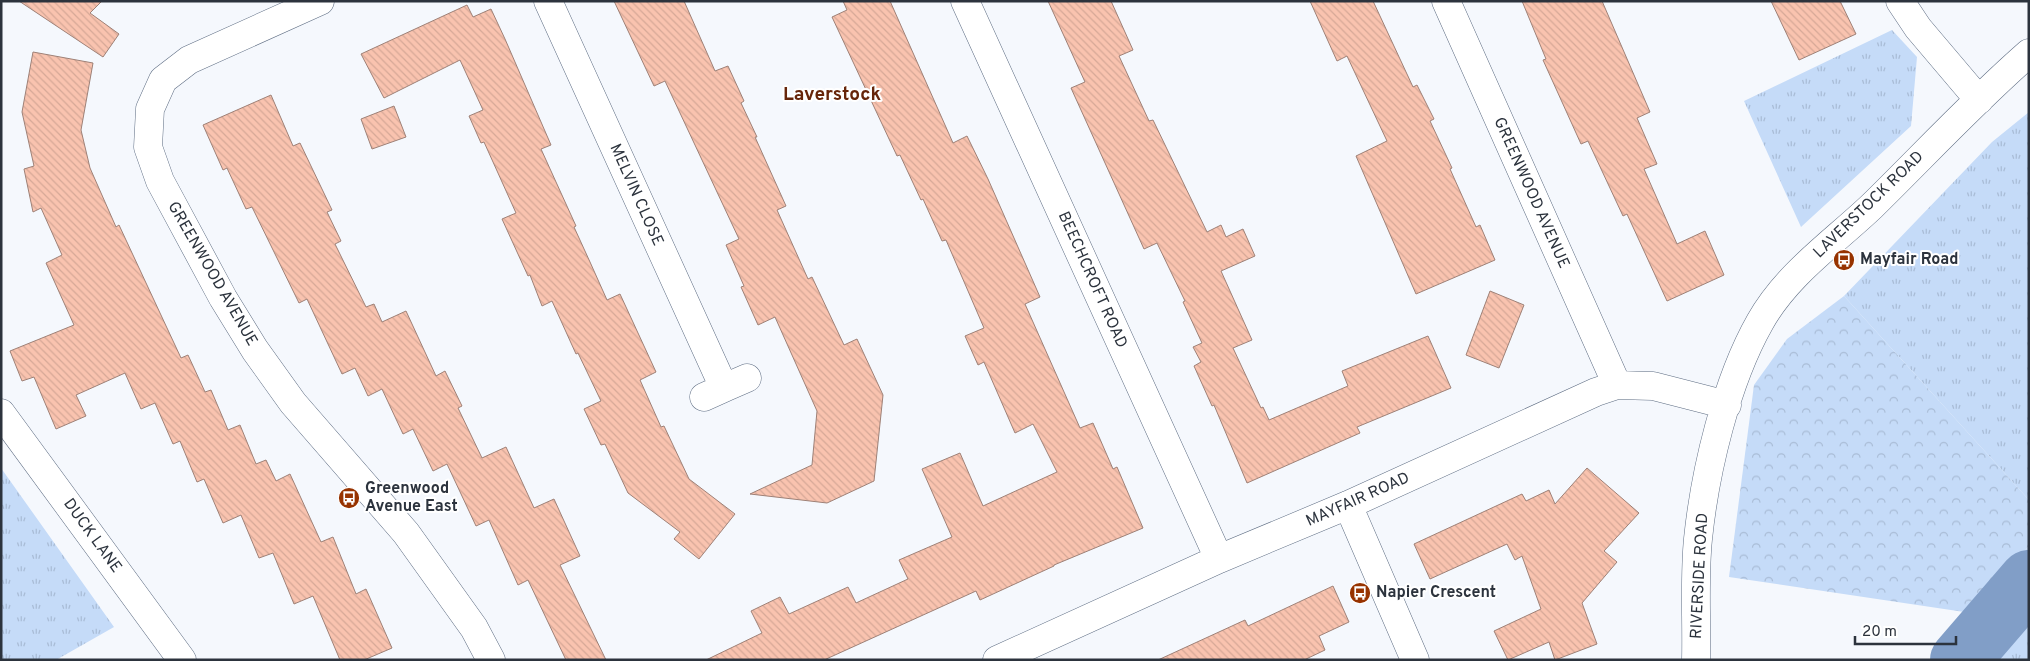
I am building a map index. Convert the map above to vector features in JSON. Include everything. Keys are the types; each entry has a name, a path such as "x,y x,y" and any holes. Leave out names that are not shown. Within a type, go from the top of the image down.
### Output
{"street":[{"name":"GREENWOOD AVENUE","path":"320,1 189,60 163,80 150,109 148,147 160,181 223,298 255,350 293,403 406,533 474,628 491,660"},
{"name":"MELVIN CLOSE","path":"548,1 725,388"},
{"name":"BEECHCROFT ROAD","path":"965,1 1219,559"},
{"name":"GREENWOOD AVENUE","path":"1446,1 1617,385"},
{"path":"1900,1 1918,28 1979,100"},
{"name":"LAVERSTOCK ROAD","path":"1727,405 1746,351 1760,322 1779,293 1806,265 1870,207 2029,53"},
{"name":"MAYFAIR ROAD","path":"997,660 1219,559 1348,505 1596,392 1617,385 1653,386 1727,405"},
{"name":"RIVERSIDE ROAD","path":"1696,660 1698,541 1705,489 1715,443 1727,405"},
{"name":"DUCK LANE","path":"1,412 182,660"},
{"path":"1348,505 1415,660"}],"green space":[{"path":"1892,30 1917,57 1911,126 1801,227 1744,101"},
{"path":"2029,112 2029,500 1844,296 1992,142"},
{"path":"1844,296 2029,500 2029,546 1971,613 1729,577 1754,385 1787,339"},
{"path":"1,468 114,627 56,660 1,660"},
{"path":"2029,546 2029,660 1930,660"}],"building":[{"path":"19,1 102,1 90,13 119,34 103,57"},
{"path":"614,1 684,1 715,71 728,66 744,101 741,103 757,137 755,137 786,206 777,210 808,279 812,277 844,345 857,339 883,395 874,481 827,503 750,494 812,465 817,411 775,317 758,325 741,287 744,286 726,245 739,239 665,81 654,86"},
{"path":"843,1 890,1 953,143 967,136 1040,297 1025,304 1080,428 1093,423 1113,469 1117,467 1143,528 1054,565 980,600 976,591 824,660 706,660 762,633 751,611 780,597 789,614 848,587 856,603 908,579 899,560 952,537 922,469 960,453 983,506 1057,472 1033,424 1015,433 984,362 978,365 965,336 984,328 946,240 942,241 900,155 897,156 832,17 847,10"},
{"path":"1048,1 1111,1 1133,50 1119,56 1149,121 1153,120 1207,232 1221,225 1226,237 1243,229 1255,256 1221,271 1252,340 1233,348 1261,408 1263,407 1269,420 1348,386 1342,371 1428,336 1451,388 1357,427 1360,433 1247,483 1214,405 1212,406 1194,366 1201,362 1193,347 1202,343 1183,302 1185,301 1157,243 1144,249 1071,88 1085,82"},
{"path":"1310,1 1373,1 1413,87 1417,85 1434,119 1430,121 1452,168 1450,169 1476,227 1480,225 1495,260 1416,294 1356,156 1387,141 1347,56 1337,61"},
{"path":"1522,1 1602,1 1650,112 1637,118 1657,164 1644,169 1677,244 1705,231 1724,275 1667,301 1627,214 1623,216 1588,141 1581,144 1543,60 1546,59"},
{"path":"1771,1 1840,1 1856,34 1799,60"},
{"path":"467,5 473,17 491,9 505,39 551,145 541,149 607,300 620,294 656,372 640,380 661,427 664,426 689,479 735,514 699,559 674,539 680,532 628,493 605,444 601,445 584,409 601,401 578,353 576,354 552,301 542,306 530,275 528,276 502,219 516,213 484,142 481,143 469,116 483,110 460,60 384,98 361,54"},
{"path":"33,52 93,63 81,130 90,168 116,227 119,225 181,358 188,355 205,392 211,390 228,430 240,425 256,464 266,460 276,481 290,474 321,542 333,537 356,594 366,589 392,648 364,660 340,660 313,596 294,604 273,553 259,558 241,515 223,523 204,479 197,482 180,441 173,444 155,403 141,409 125,373 76,395 86,416 56,429 34,377 22,381 10,351 74,325 46,263 62,255 41,208 33,212 24,169 34,166 22,112"},
{"path":"271,95 293,146 300,143 332,210 327,212 341,241 335,244 366,307 374,304 382,322 406,311 436,376 445,371 462,406 458,408 482,458 506,447 534,508 554,499 580,556 560,565 606,660 566,660 528,580 518,585 489,520 476,526 447,464 433,471 413,429 403,434 382,389 368,396 355,368 342,374 307,299 299,303 252,207 246,209 227,168 223,170 203,125"},
{"path":"394,106 406,137 372,149 361,119"},
{"path":"1490,291 1524,305 1499,368 1466,355"},
{"path":"1587,468 1639,513 1604,551 1617,562 1582,603 1597,644 1555,660 1549,642 1508,660 1494,631 1541,609 1522,556 1515,560 1507,544 1430,579 1414,544 1522,494 1526,501 1549,490 1555,504"},
{"path":"1333,586 1349,622 1319,636 1325,650 1304,660 1158,660 1245,620 1248,626"}],"waterway":[{"path":"1960,660 2029,580"}],"place":[{"name":"Mayfair Road","path":"1844,260"},
{"name":"Greenwood Avenue East","path":"349,498"},
{"name":"Napier Crescent","path":"1360,593"}],"district":[{"name":"Laverstock","path":"832,95"}]}
